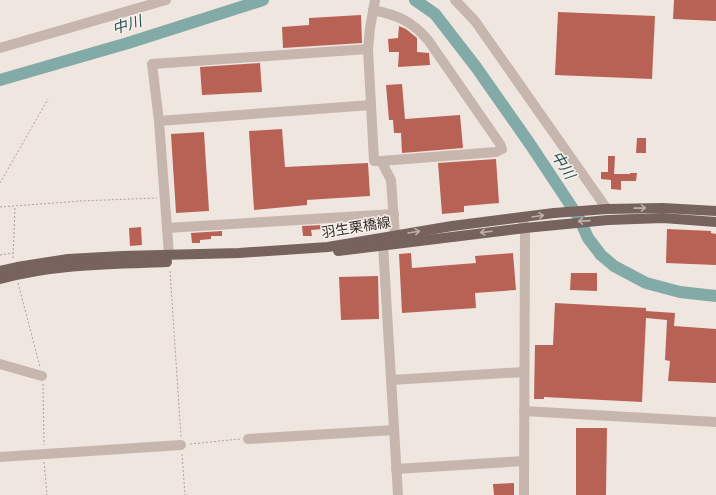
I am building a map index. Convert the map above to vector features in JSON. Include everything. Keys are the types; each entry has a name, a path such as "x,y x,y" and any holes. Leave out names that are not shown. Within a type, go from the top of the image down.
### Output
{"main road":[{"name":"羽生栗橋線","path":"169,259 240,260 317,254 523,223 554,213 604,209 664,208 716,211"},
{"name":"羽生栗橋線","path":"0,271 328,246 452,226 663,218 716,222"},
{"name":"羽生栗橋線","path":"0,279 14,271"}],"street":[{"path":"0,48 166,0"},
{"path":"455,0 475,21 604,209"},
{"path":"374,5 419,28 502,149 496,152 374,161 368,49 374,5"},
{"path":"169,259 159,121 152,64 368,49"},
{"path":"159,121 371,105"},
{"path":"382,161 391,180 395,235"},
{"path":"167,228 394,214"},
{"path":"523,223 524,495"},
{"path":"383,245 398,495"},
{"path":"0,364 42,376"},
{"path":"391,380 524,372"},
{"path":"524,411 716,422"},
{"path":"248,439 394,430"},
{"path":"0,458 181,445"},
{"path":"396,469 524,461"}],"path":[{"path":"0,183 48,100"},
{"path":"0,207 80,201 164,198"},
{"path":"15,207 14,271 42,376 44,454 47,495"},
{"path":"0,255 14,253"},
{"path":"169,259 185,495"},
{"path":"181,445 248,439"}],"building":[{"path":"674,0 716,0 716,21 673,19"},
{"path":"558,12 655,16 652,79 555,75"},
{"path":"361,15 362,43 283,48 282,27 309,25 309,18"},
{"path":"399,26 406,29 417,38 417,52 429,53 430,65 398,67 399,52 389,52 388,39 398,38"},
{"path":"260,63 262,92 202,95 200,67"},
{"path":"402,84 405,119 460,115 463,148 402,153 401,133 394,133 393,120 389,120 386,85"},
{"path":"282,129 285,167 368,163 370,196 307,200 307,205 254,210 249,131"},
{"path":"204,132 209,211 176,213 171,134"},
{"path":"637,138 646,138 646,153 636,153"},
{"path":"608,156 615,156 614,174 637,173 636,181 621,181 621,190 611,189 611,180 601,179 601,172 608,172"},
{"path":"496,159 499,203 464,206 464,212 442,214 438,163"},
{"path":"323,225 323,229 311,230 312,236 303,236 302,226"},
{"path":"141,227 142,245 130,246 129,228"},
{"path":"667,229 711,231 711,233 716,234 716,265 666,263"},
{"path":"222,231 222,236 211,236 211,239 200,240 200,243 192,243 191,233"},
{"path":"411,253 412,268 476,263 475,256 513,253 516,290 475,293 476,308 402,313 399,254"},
{"path":"571,273 597,273 597,291 570,290"},
{"path":"378,276 379,319 341,320 339,277"},
{"path":"555,303 646,308 646,311 675,313 674,326 716,329 716,383 668,381 670,361 665,360 667,320 646,318 642,402 544,397 544,399 534,399 535,345 553,345"},
{"path":"576,428 607,428 606,495 576,495"},
{"path":"514,483 514,495 494,495 493,484"}],"waterway":[{"name":"中川","path":"0,80 128,43 263,0"},
{"name":"中川","path":"415,0 435,14 476,67 530,144 579,218 588,238 601,255 614,266 646,283 680,292 716,296"}]}
